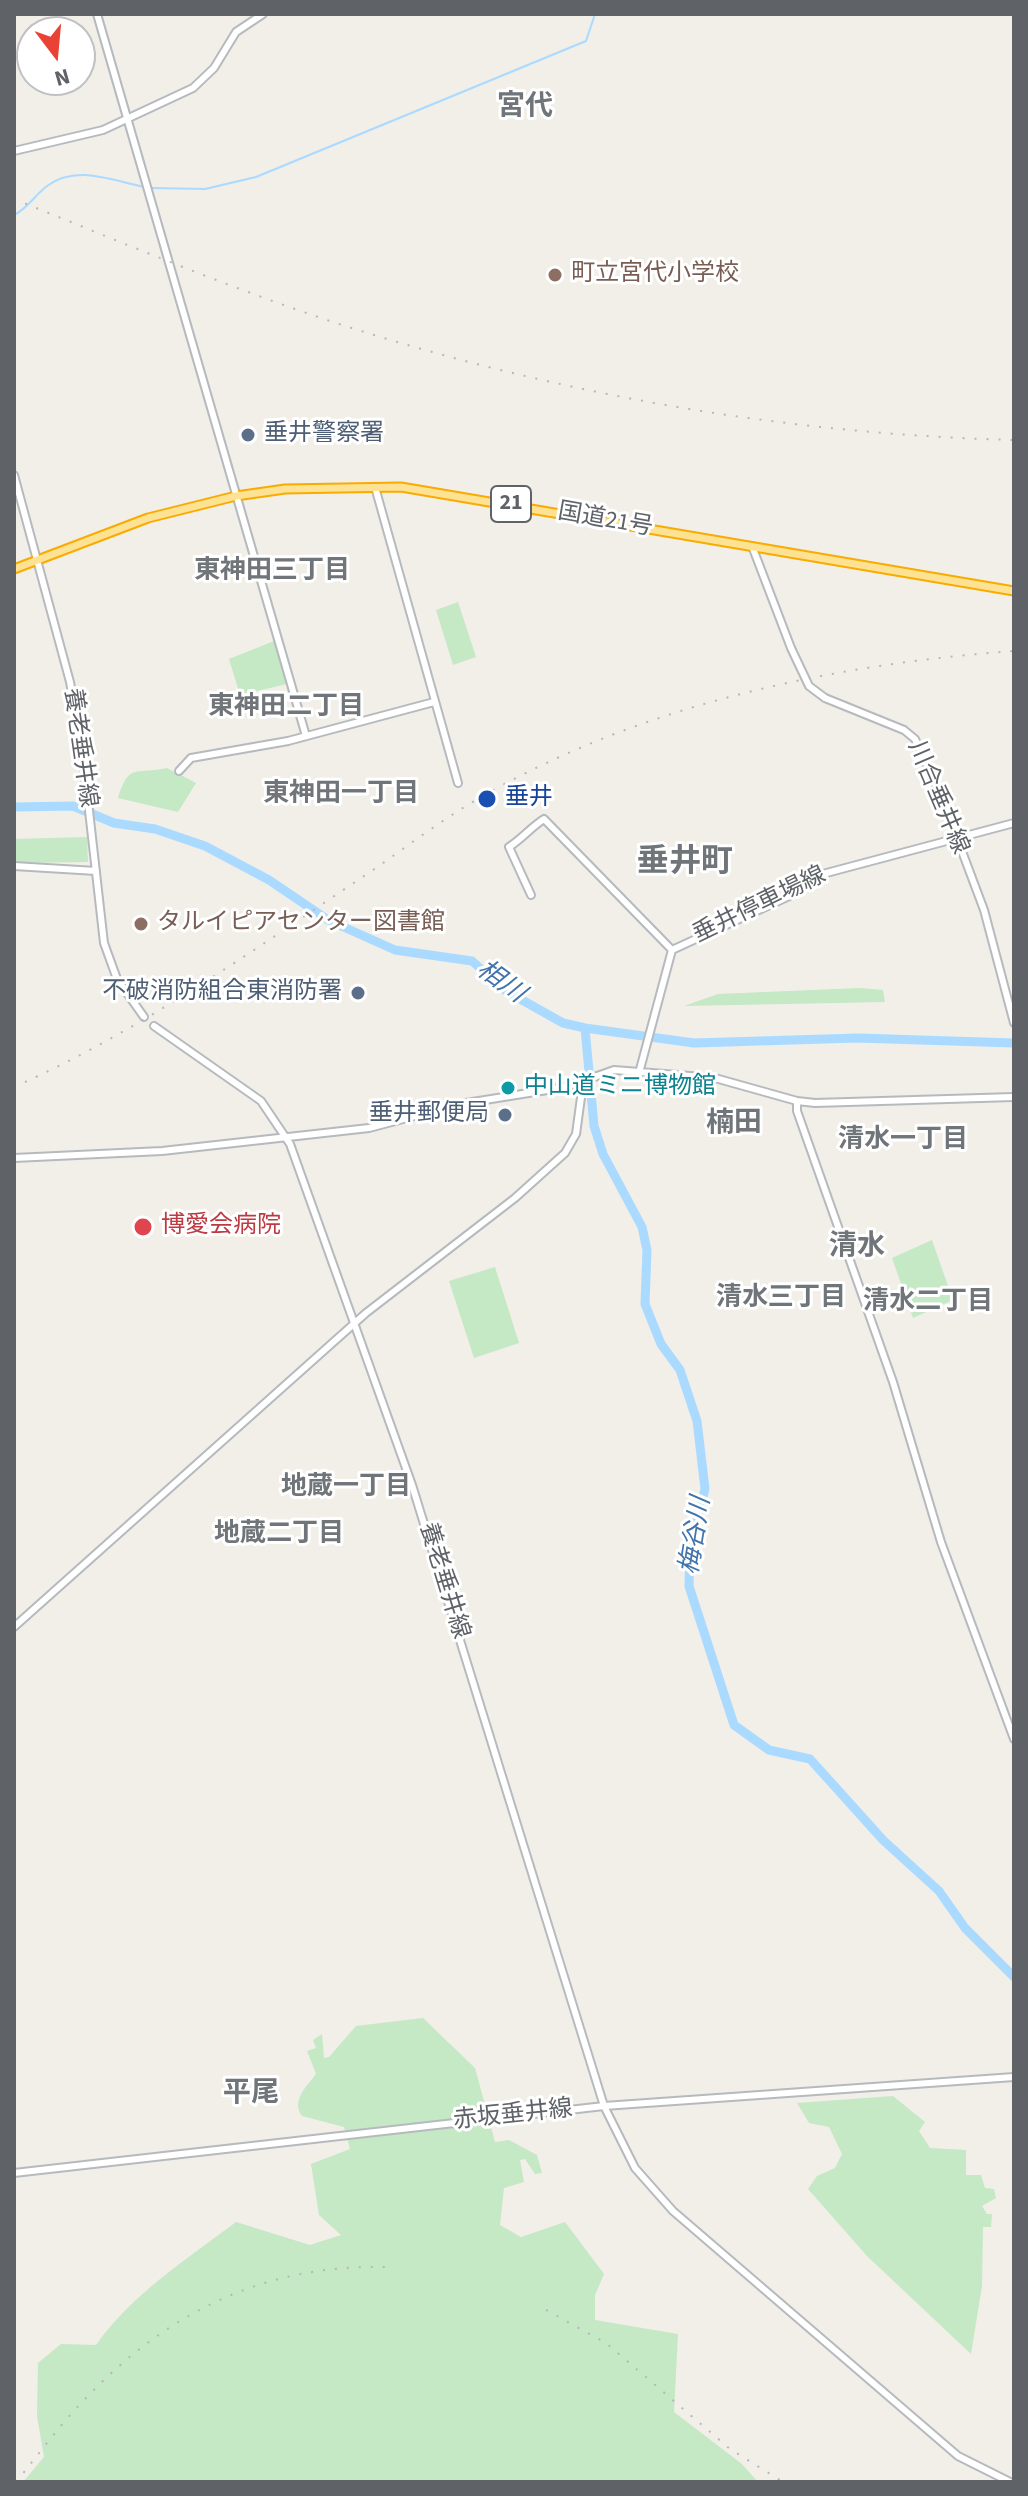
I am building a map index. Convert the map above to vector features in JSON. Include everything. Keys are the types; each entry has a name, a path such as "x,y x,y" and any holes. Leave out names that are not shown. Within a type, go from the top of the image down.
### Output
{"highway":[{"name":"国道21号","path":"14,569 148,518 236,496 285,489 375,487 436,491 1014,591"}],"street":[{"path":"97,14 150,188 306,736"},
{"path":"14,151 81,137 128,119 203,81 230,38 263,14"},
{"name":"養老垂井線","path":"14,475 70,682 108,958 123,990 144,1017"},
{"path":"375,487 458,783"},
{"name":"川合垂井線","path":"752,546 809,686 825,698 911,735 958,838 984,910 1014,1023"},
{"path":"179,771 191,758 306,736 434,702"},
{"name":"垂井停車場線","path":"531,895 509,847 520,840 524,831 544,819 672,950 798,892 819,875 1014,823"},
{"path":"14,866 96,871"},
{"path":"639,1070 672,950"},
{"name":"養老垂井線","path":"154,1026 261,1101 286,1135 439,1566 604,2106 635,2168 673,2211 958,2456 1010,2482"},
{"path":"14,1158 102,1156 348,1131 390,1124 460,1104 585,1082 614,1070 715,1078 797,1101 1014,1097"},
{"path":"14,1627 355,1323 515,1198 565,1153 576,1134 585,1082"},
{"path":"797,1101 797,1111 910,1432 941,1542 1014,1739"},
{"name":"赤坂垂井線","path":"14,2173 604,2106 1014,2077"}],"green space":[{"path":"458,602 476,657 453,665 436,610"},
{"path":"274,641 287,684 240,695 229,659"},
{"path":"167,768 196,783 178,812 118,798 130,775"},
{"path":"87,837 88,862 14,863 14,839"},
{"path":"860,988 883,990 885,1002 684,1006 718,994"},
{"path":"932,1240 953,1300 913,1318 892,1258"},
{"path":"495,1267 519,1343 474,1358 449,1281"},
{"path":"423,2018 475,2068 495,2142 509,2140 537,2155 542,2173 535,2174 525,2159 520,2160 524,2182 504,2188 500,2225 521,2237 565,2222 604,2274 595,2295 595,2320 678,2334 674,2412 742,2464 758,2482 23,2482 44,2457 37,2416 38,2363 61,2344 96,2345 143,2293 236,2222 310,2245 341,2235 319,2215 311,2164 350,2149 344,2127 302,2116 299,2110 301,2094 316,2074 307,2051 316,2048 313,2040 322,2034 324,2058 329,2057 356,2026"},
{"path":"893,2096 925,2122 919,2131 930,2148 966,2150 966,2175 981,2175 985,2188 994,2189 996,2198 982,2206 987,2214 992,2214 991,2227 983,2227 982,2286 971,2354 867,2256 808,2189 817,2176 835,2168 842,2154 829,2127 809,2123 797,2103"}],"waterway":[{"path":"151,188 205,189 256,177 586,41 595,14"},
{"path":"14,215 47,186 70,176 95,176 145,187"},
{"name":"相川","path":"14,807 73,806 114,823 155,829 205,846 269,880 328,920 395,950 472,961 506,991 563,1023 694,1043 858,1038 1014,1043"},
{"name":"梅谷川","path":"585,1028 594,1126 603,1154 642,1227 647,1250 645,1304 661,1344 680,1370 697,1421 705,1489 690,1548 689,1586 734,1725 769,1750 810,1759 883,1840 939,1891 965,1928 1014,1977"}],"railway":[{"path":"14,199 295,309 502,370 586,390 756,419 842,429 1014,440"},
{"path":"14,1087 109,1040 200,985 466,806 529,771 594,742 662,717 801,680 872,667 1014,651"},
{"path":"16,2482 87,2397 152,2340 186,2317 261,2284 301,2274 343,2268 387,2267"},
{"path":"546,2310 606,2343 730,2449 783,2482"}],"place":[{"name":"町立宮代小学校","path":"555,275"},
{"name":"垂井警察署","path":"248,435"},
{"name":"垂井","path":"487,799"},
{"name":"タルイピアセンター図書館","path":"141,924"},
{"name":"不破消防組合東消防署","path":"358,993"},
{"name":"中山道ミニ博物館","path":"508,1088"},
{"name":"垂井郵便局","path":"505,1115"},
{"name":"博愛会病院","path":"143,1227"}],"district":[{"name":"宮代","path":"525,108"},
{"name":"東神田三丁目","path":"272,572"},
{"name":"東神田二丁目","path":"286,708"},
{"name":"東神田一丁目","path":"341,795"},
{"name":"垂井町","path":"685,864"},
{"name":"楠田","path":"734,1125"},
{"name":"清水一丁目","path":"903,1141"},
{"name":"清水","path":"857,1248"},
{"name":"清水三丁目","path":"781,1299"},
{"name":"清水二丁目","path":"928,1303"},
{"name":"地蔵一丁目","path":"346,1488"},
{"name":"地蔵二丁目","path":"279,1535"},
{"name":"平尾","path":"251,2095"}]}
